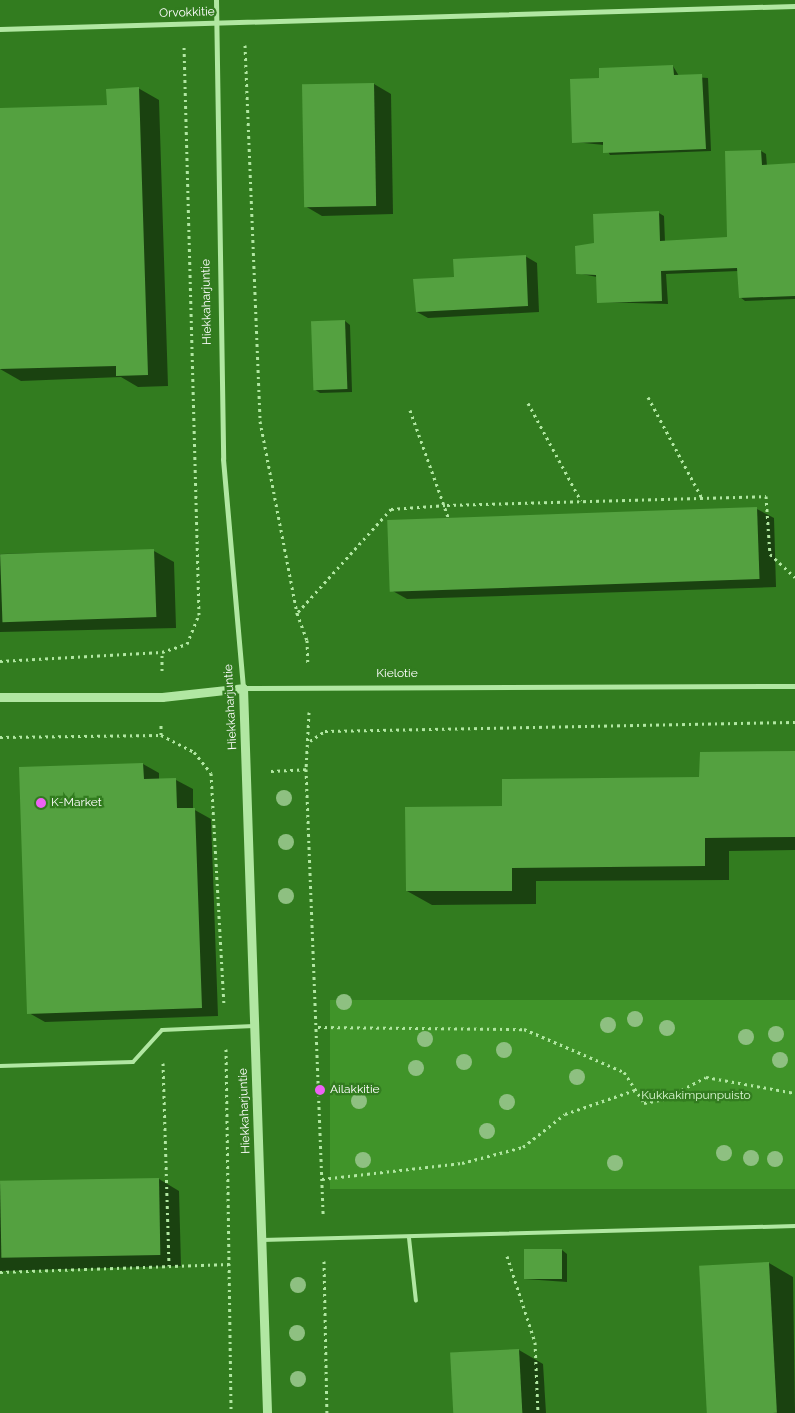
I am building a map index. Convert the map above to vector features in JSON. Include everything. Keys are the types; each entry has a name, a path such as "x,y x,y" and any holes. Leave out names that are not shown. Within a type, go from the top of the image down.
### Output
{"street":[{"name":"Hiekkaharjuntie","path":"216,0 223,459 243,688 267,1413"},
{"name":"Orvokkitie","path":"0,29 244,20 426,20 795,6"},
{"name":"Kielotie","path":"0,698 162,697 243,688 308,687 795,686"}],"lane":[{"path":"0,1066 133,1062 162,1030 254,1026"},
{"path":"262,1240 409,1238 795,1226"},
{"path":"409,1238 416,1301"}],"path":[{"path":"244,20 260,421 297,613 307,640 309,742 306,769 318,1027 327,1413"},
{"path":"0,661 162,652 187,644 199,615 184,23"},
{"path":"648,397 702,498"},
{"path":"528,403 581,501"},
{"path":"410,410 447,505 448,517"},
{"path":"297,613 391,509 447,505 766,496 770,554 795,577"},
{"path":"309,742 325,732 795,722"},
{"name":"Hiekkaharjuntie","path":"0,737 160,735 194,752 211,773 226,1027 231,1413"},
{"path":"318,1027 524,1029 624,1072 644,1103 664,1099 706,1077 795,1093"},
{"path":"162,1030 170,1266"},
{"path":"322,1179 462,1163 523,1148 565,1114 635,1090"},
{"path":"500,1234 536,1342 538,1413"},
{"path":"0,1272 230,1264"}],"green space":[{"name":"Kukkakimpunpuisto","path":"330,1000 795,1000 795,1189 330,1189"}],"building":[{"path":"673,65 674,75 702,74 706,149 603,153 603,142 572,143 570,79 599,78 599,68"},
{"path":"374,83 376,206 304,207 302,84"},
{"path":"139,87 148,375 116,376 116,366 0,369 0,108 107,105 106,89"},
{"path":"761,150 762,165 795,163 795,296 739,298 737,268 661,271 662,301 597,303 596,275 576,274 575,246 594,243 593,214 659,211 660,241 727,237 725,151"},
{"path":"526,255 528,306 416,312 413,279 454,277 453,259"},
{"path":"345,320 347,389 313,390 311,321"},
{"path":"757,507 760,579 390,592 387,520"},
{"path":"154,549 156,617 2,622 0,554"},
{"path":"795,751 795,837 705,838 705,866 512,868 512,891 406,891 405,807 502,806 502,779 699,777 700,752"},
{"path":"143,763 144,779 176,778 177,808 195,808 202,1008 27,1014 19,767"},
{"path":"159,1178 160,1255 1,1258 0,1181"},
{"path":"524,1249 562,1249 562,1279 524,1279"},
{"path":"769,1262 777,1413 707,1413 699,1266"},
{"path":"519,1349 522,1413 453,1413 450,1353"}],"place":[{"name":"K-Market","path":"41,803"},
{"name":"Ailakkitie","path":"320,1090"}]}
